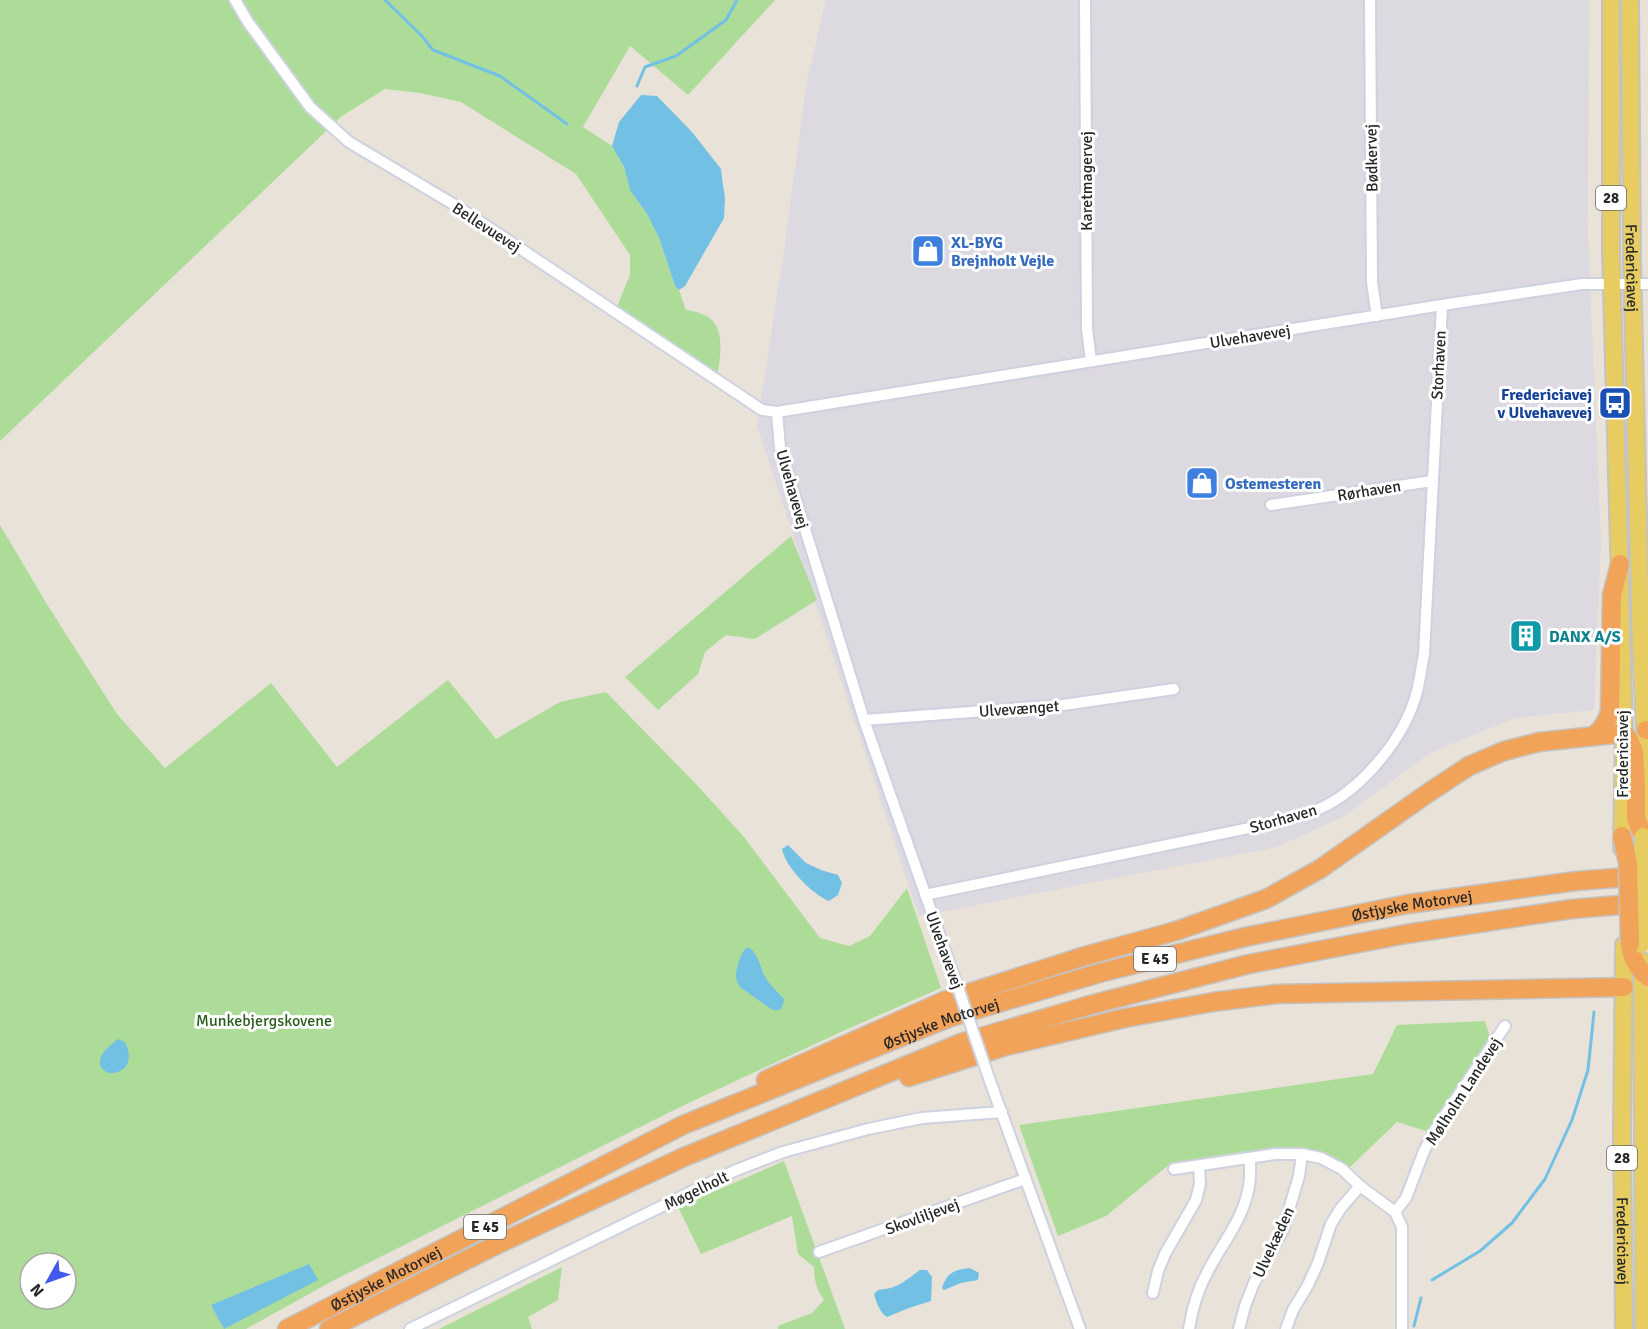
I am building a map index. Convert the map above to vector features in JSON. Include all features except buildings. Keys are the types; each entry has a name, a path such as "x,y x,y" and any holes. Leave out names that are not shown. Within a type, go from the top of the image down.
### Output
{"highway":[{"path":"1594,736 1603,729 1610,711 1612,595 1620,564"},
{"path":"683,1125 700,1111 944,1001 1085,956 1176,931 1266,899 1320,869 1469,766 1504,751 1539,742 1624,733 1634,752 1636,818 1643,836"},
{"path":"1622,836 1628,863 1631,953 1645,979"},
{"name":"Østjyske Motorvej","path":"287,1329 683,1125 951,1017 1103,972 1245,937 1408,904 1576,881 1648,876"},
{"name":"Østjyske Motorvej","path":"329,1329 496,1245 684,1157 961,1043 1090,1005 1249,964 1417,933 1572,909 1648,903"},
{"path":"798,1110 859,1094 1006,1046 1125,1018 1213,1002 1277,994 1320,992 1624,987"}],"main road":[{"name":"Fredericiavej","path":"1611,0 1612,284 1624,733 1622,836"},
{"name":"Fredericiavej","path":"1624,1329 1622,1135 1624,987 1632,945 1647,795 1647,730 1641,646 1640,284 1629,0"},
{"path":"1610,113 1621,273 1640,284"},
{"path":"1612,284 1622,295 1631,535 1640,571"},
{"path":"1624,733 1647,730"},
{"name":"Fredericiavej","path":"1644,1329 1645,979"},
{"path":"1624,987 1645,979"}],"street":[{"name":"Bellevuevej","path":"235,0 248,22 310,107 349,142 458,207 762,410 777,412"},
{"name":"Karetmagervej","path":"1084,0 1087,329 1091,362"},
{"name":"Bødkervej","path":"1370,0 1372,282 1377,316"},
{"name":"Ulvehavevej","path":"1080,1329 990,1081 864,720 780,448 777,412 1442,305 1582,285 1640,284"},
{"name":"Storhaven","path":"925,895 1278,822 1316,811 1347,792 1374,768 1391,747 1406,722 1417,695 1424,654 1442,305"},
{"name":"Rørhaven","path":"1271,505 1432,481"},
{"name":"Ulvevænget","path":"864,720 1063,705 1174,689"},
{"name":"Mølholm Landevej","path":"1395,1212 1406,1198 1424,1151 1435,1130 1505,1026"},
{"name":"Møgelholt","path":"410,1329 734,1171 783,1152 868,1129 922,1118 1002,1112"},
{"path":"1174,1169 1275,1154 1302,1154 1321,1158 1342,1169 1360,1186 1395,1212 1402,1227 1402,1329"},
{"name":"Ulvekæden","path":"1239,1329 1254,1283 1283,1230 1299,1176 1302,1154"},
{"path":"1189,1329 1197,1294 1208,1269 1238,1218 1248,1194 1251,1177 1250,1158"},
{"path":"1153,1293 1165,1254 1196,1200 1200,1184 1199,1166"},
{"name":"Skovliljevej","path":"819,1252 1026,1179"},
{"path":"1286,1329 1293,1310 1318,1263 1331,1224 1360,1186"}],"shaded area":[{"path":"826,0 1589,0 1588,232 1601,542 1594,710 1515,718 1430,753 1343,817 1277,847 919,916 757,426 807,81"}],"green space":[{"path":"0,0 775,0 688,95 630,46 583,127 612,146 618,156 624,167 630,190 647,214 659,238 675,286 679,290 686,310 704,315 716,326 720,341 717,375 616,309 630,275 630,255 576,174 461,102 420,93 385,89 342,116 0,441"},
{"name":"Munkebjergskovene","path":"0,525 48,606 117,714 165,768 271,683 337,767 448,680 496,739 560,702 606,692 744,837 820,938 849,946 870,936 907,888 941,988 678,1108 336,1279 246,1329 0,1329"},
{"path":"791,536 817,600 755,639 726,635 705,652 698,674 658,710 625,677"},
{"path":"1485,1021 1490,1037 1462,1109 1426,1131 1397,1122 1349,1168 1320,1152 1276,1149 1171,1163 1106,1216 1058,1236 1019,1125 1373,1074 1397,1025"},
{"path":"784,1161 845,1329 778,1329 778,1326 812,1313 824,1300 816,1284 814,1267 798,1254 792,1216 701,1254 678,1207"},
{"path":"562,1267 558,1300 528,1317 532,1329 439,1329"}],"water":[{"path":"641,95 657,96 692,132 721,169 725,198 724,218 685,286 679,290 675,286 659,238 647,214 630,190 624,167 612,146 619,122"},
{"path":"788,845 806,863 838,875 842,883 838,895 829,901 822,898 794,872 782,849"},
{"path":"746,948 750,948 755,954 764,975 784,999 779,1010 771,1009 740,987 736,977 742,954"},
{"path":"118,1039 125,1042 129,1053 128,1062 118,1072 105,1072 101,1068 102,1055"},
{"path":"309,1264 318,1280 224,1329 211,1305"},
{"path":"970,1268 979,1273 978,1280 961,1283 944,1290 942,1288 946,1278 952,1273"},
{"path":"920,1270 927,1270 932,1277 931,1301 887,1317 879,1307 874,1294 878,1290 900,1284"}],"waterway":[{"path":"385,0 433,50 500,76 567,124"},
{"path":"637,86 645,67 676,56 726,20 737,0"},
{"path":"1432,1280 1480,1251 1512,1223 1545,1179 1572,1120 1588,1070 1594,1012"},
{"path":"1414,1326 1421,1298"}],"place":[{"name":"XL-BYG Brejnholt Vejle","path":"928,251"},
{"name":"Fredericiavej v Ulvehavevej","path":"1615,403"},
{"name":"Ostemesteren","path":"1202,483"},
{"name":"DANX A/S","path":"1526,636"}]}
